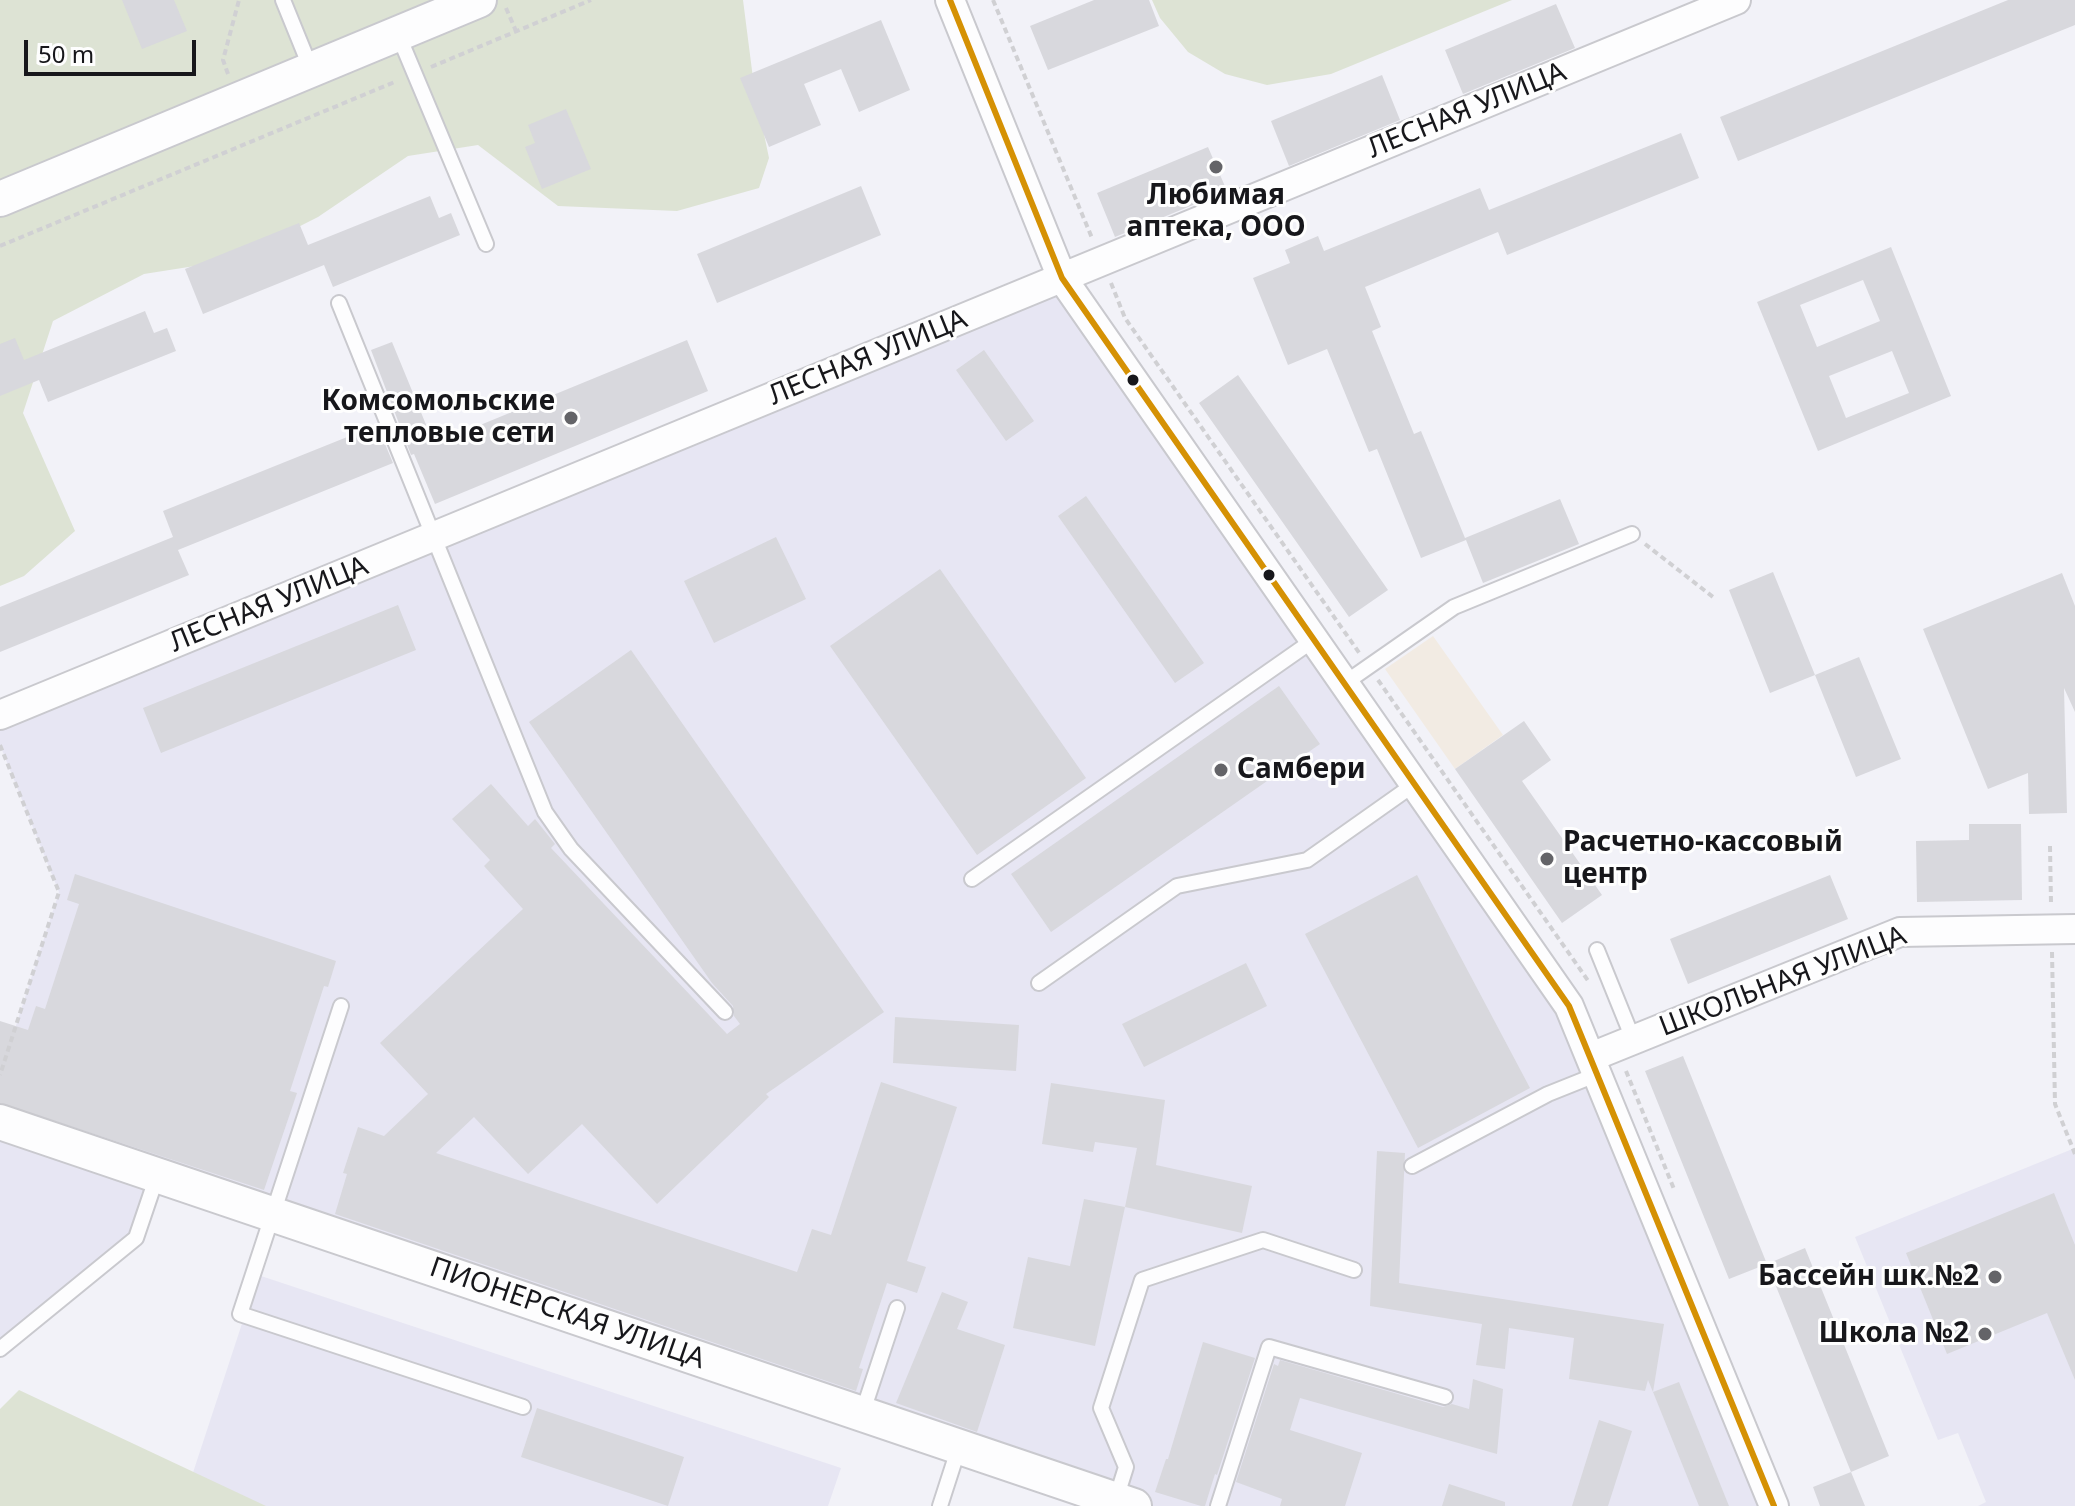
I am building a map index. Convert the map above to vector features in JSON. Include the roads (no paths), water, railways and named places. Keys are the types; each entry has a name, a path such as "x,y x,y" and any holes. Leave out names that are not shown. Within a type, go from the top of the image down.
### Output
{"street":[{"path":"0,199 479,0"},
{"path":"950,0 1062,278 1569,1006 1774,1506"},
{"name":"ЛЕСНАЯ УЛИЦА","path":"0,715 1736,0"},
{"name":"ШКОЛЬНАЯ УЛИЦА","path":"1595,1065 1633,1039 1900,932 2063,929"},
{"name":"ПИОНЕРСКАЯ УЛИЦА","path":"0,1122 1124,1503"}],"lane":[{"path":"283,0 311,70"},
{"path":"398,34 486,244"},
{"path":"339,303 545,812 571,849 725,1012"},
{"path":"1345,683 1454,607 1632,534"},
{"path":"972,879 1315,639"},
{"path":"1039,983 1177,886 1307,860 1416,783"},
{"path":"1597,950 1633,1039"},
{"path":"341,1006 240,1314 523,1407"},
{"path":"1412,1166 1548,1094 1595,1065"},
{"path":"0,1349 136,1238 157,1175"},
{"path":"1124,1503 1126,1467 1101,1408 1142,1280 1263,1240 1354,1270"},
{"path":"862,1414 897,1308"},
{"path":"1218,1506 1269,1347 1445,1397"},
{"path":"940,1506 959,1447"}],"place":[{"name":"Любимая аптека, ООО","path":"1216,167"},
{"name":"Комсомольские тепловые сети","path":"571,418"},
{"name":"Самбери","path":"1221,770"},
{"name":"Расчетно-кассовый центр","path":"1547,859"},
{"name":"Бассейн шк.№2","path":"1995,1277"},
{"name":"Школа №2","path":"1985,1334"}]}
